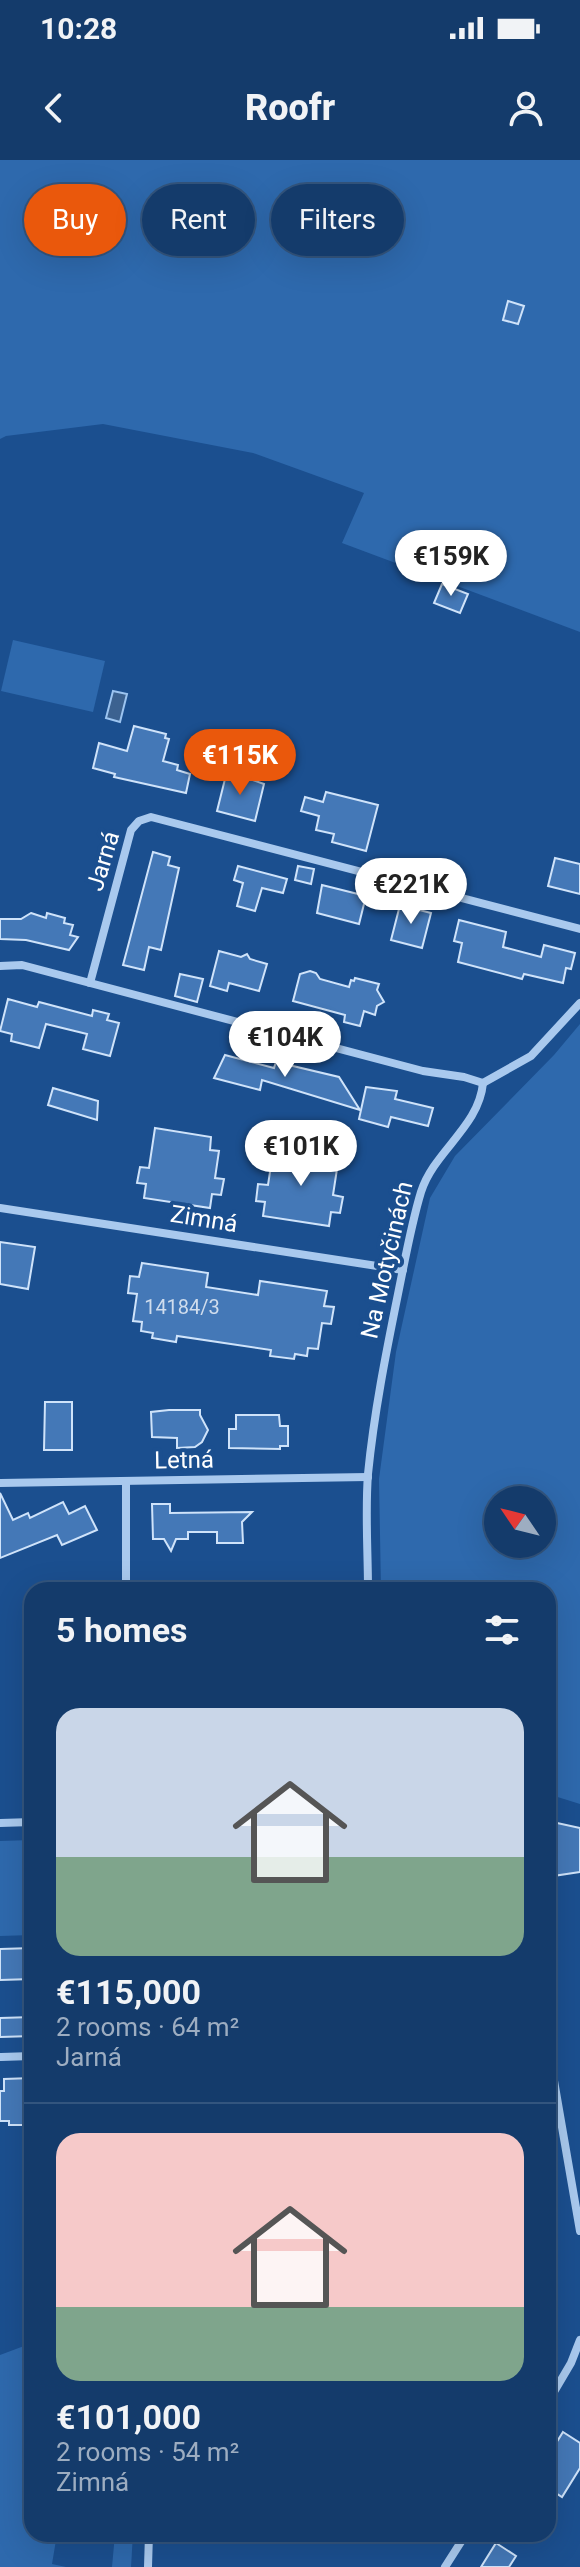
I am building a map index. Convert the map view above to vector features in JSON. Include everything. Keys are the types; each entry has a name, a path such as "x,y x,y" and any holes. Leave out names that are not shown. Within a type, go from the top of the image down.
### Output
{"street":[{"name":"Jarná","path":"90,983 131,830 139,821 151,817 580,929"},
{"path":"0,966 22,965 423,1071 483,1083 531,1056 580,1003"},
{"name":"Na Motyčinách","path":"368,1582 368,1477 378,1401 421,1191 437,1160 471,1118 483,1083"},
{"name":"Zimná","path":"0,1208 403,1270"},
{"name":"Letná","path":"0,1483 368,1477"},
{"path":"126,1481 126,1582"},
{"path":"0,1823 24,1822"},
{"path":"1,2057 24,2056"},
{"path":"556,2092 580,2231"},
{"path":"556,2388 580,2340"},
{"path":"148,2567 149,2542"},
{"path":"445,2567 461,2542"}],"shaded area":[{"path":"0,160 580,160 580,632 342,543 364,493 253,453 103,424 0,439"},
{"path":"13,640 105,661 93,712 1,691"},
{"path":"113,691 127,694 120,722 106,718"},
{"path":"580,1024 580,1804 556,1796 556,1582 381,1582 379,1479 396,1352 430,1198 455,1156 554,1055"},
{"path":"24,1840 24,1935 0,1936 0,1841"},
{"path":"24,2346 24,2542 56,2542 52,2564 66,2567 0,2567 0,2355"},
{"path":"114,2542 133,2542 131,2567 112,2567"}],"building":[{"path":"508,301 524,306 518,324 503,320"},
{"path":"442,584 468,594 460,613 434,603"},
{"path":"134,726 166,734 165,738 169,739 163,761 178,765 177,770 190,774 186,793 114,777 115,774 93,768 99,743 127,751"},
{"path":"227,771 264,784 255,821 217,811"},
{"path":"326,792 378,805 366,851 332,842 334,834 316,830 319,816 301,811 305,797 323,802"},
{"path":"153,852 170,857 168,865 179,868 161,950 149,947 144,970 123,965"},
{"path":"555,858 580,864 580,894 548,886"},
{"path":"238,866 287,879 283,893 262,888 255,911 237,906 243,883 234,880"},
{"path":"298,866 314,869 311,884 295,880"},
{"path":"322,885 366,896 359,924 317,913"},
{"path":"400,905 431,913 422,948 391,940"},
{"path":"31,913 46,918 47,913 65,918 64,923 73,925 70,935 78,937 69,950 26,940 0,939 0,919 21,919"},
{"path":"459,920 506,932 503,947 541,957 544,945 575,953 571,969 566,968 563,983 524,974 522,979 458,962 462,943 454,941"},
{"path":"219,951 241,957 247,954 250,959 267,964 259,991 229,983 227,991 210,986"},
{"path":"310,971 320,979 349,987 355,978 379,984 377,990 384,1002 377,1006 375,1015 364,1011 360,1026 344,1022 345,1015 293,1001 300,974"},
{"path":"180,974 203,979 197,1002 175,996"},
{"path":"8,999 37,1007 39,1002 92,1016 93,1010 109,1014 107,1020 119,1023 110,1056 83,1049 87,1034 46,1024 39,1048 11,1041 12,1034 0,1031"},
{"path":"225,1055 274,1068 276,1062 339,1077 360,1110 262,1080 260,1090 214,1078"},
{"path":"366,1087 397,1091 395,1099 433,1108 428,1126 391,1117 388,1127 359,1119"},
{"path":"53,1088 98,1101 97,1120 48,1105"},
{"path":"155,1128 211,1137 210,1150 219,1151 215,1178 224,1179 221,1195 212,1194 210,1208 144,1198 146,1184 137,1183 140,1167 149,1168"},
{"path":"283,1147 319,1152 318,1157 330,1159 328,1167 337,1169 333,1195 343,1197 340,1213 331,1212 329,1226 263,1216 265,1202 256,1201 258,1184 268,1185 272,1159 281,1160"},
{"path":"0,1242 35,1247 28,1289 0,1284"},
{"path":"142,1263 208,1273 206,1287 258,1295 260,1281 327,1291 324,1306 334,1307 331,1324 322,1323 318,1349 308,1348 307,1356 295,1354 294,1359 270,1356 271,1350 177,1336 176,1342 152,1338 153,1333 141,1331 142,1322 133,1321 137,1294 128,1293 130,1276 139,1277"},
{"path":"45,1402 72,1402 72,1450 44,1450"},
{"path":"200,1410 208,1430 202,1442 195,1447 177,1448 177,1438 152,1437 151,1412"},
{"path":"236,1415 279,1415 280,1426 288,1426 288,1446 280,1446 280,1449 229,1448 229,1429 236,1429"},
{"path":"0,1493 13,1520 28,1513 30,1518 63,1502 69,1514 85,1506 97,1530 62,1545 57,1535 0,1558"},
{"path":"152,1504 170,1504 170,1513 252,1512 242,1522 243,1543 217,1543 217,1532 188,1532 188,1539 176,1539 171,1551 164,1539 153,1539"},
{"path":"556,1823 580,1828 580,1872 556,1876"},
{"path":"24,1948 24,1979 0,1980 0,1949"},
{"path":"24,2017 24,2036 0,2037 0,2018"},
{"path":"24,2078 24,2125 9,2125 9,2121 0,2121 0,2091 4,2091 4,2079"},
{"path":"563,2432 580,2443 580,2468 562,2497 556,2493 556,2443"},
{"path":"496,2543 516,2556 509,2567 481,2567"}]}
